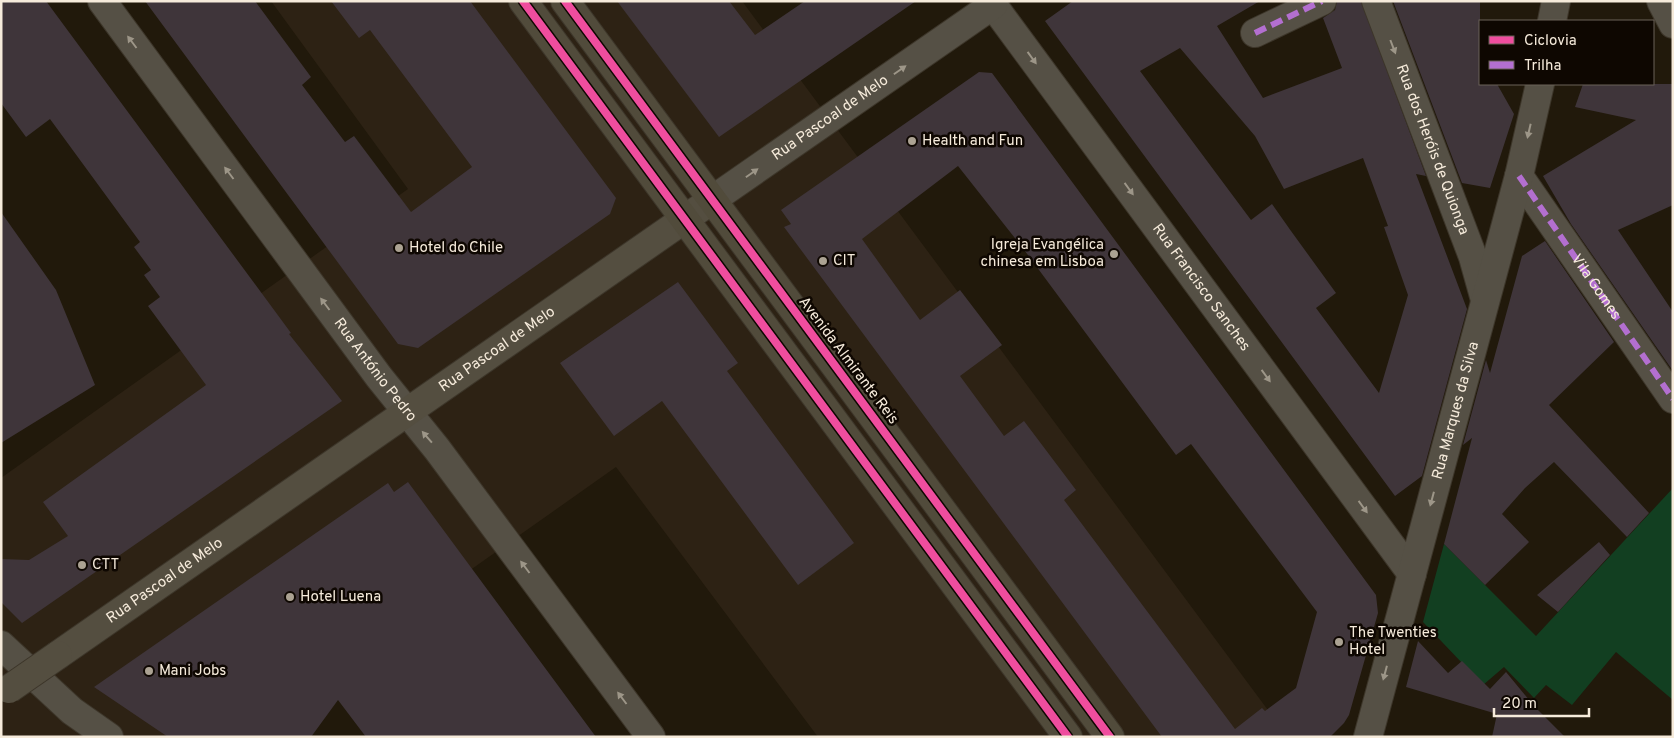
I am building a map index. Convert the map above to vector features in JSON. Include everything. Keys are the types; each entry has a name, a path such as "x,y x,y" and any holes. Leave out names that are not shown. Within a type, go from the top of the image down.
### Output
{"main road":[{"path":"523,1 1068,737"},
{"name":"Avenida Almirante Reis","path":"565,1 1110,737"}],"street":[{"name":"Rua António Pedro","path":"102,1 650,737"},
{"path":"1255,33 1322,1"},
{"name":"Rua dos Heróis de Quionga","path":"1376,1 1472,257 1485,300"},
{"path":"1552,20 1556,1"},
{"path":"1661,1 1673,24"},
{"name":"Rua Pascoal de Melo","path":"5,692 712,200 996,8"},
{"name":"Rua Francisco Sanches","path":"996,8 1412,574"},
{"name":"Rua Marques da Silva","path":"1368,737 1519,176 1540,85"},
{"name":"Vila Gomes","path":"1519,176 1673,400"},
{"path":"1,645 72,711 109,737"}],"shaded area":[{"path":"271,1 742,1 1288,737 818,737 616,467 234,737 1,737 1,478 408,189"}],"green space":[{"path":"1673,488 1673,700 1616,652 1572,705 1546,685 1534,698 1504,667 1483,685 1423,622 1444,544 1536,636"}],"building":[{"path":"1,1 46,1 291,333 289,334 342,401 22,623 1,602 1,559 29,560 68,536 43,502 206,385 148,306 160,297 144,275 151,270 134,247 140,242 50,119 26,137 1,103"},
{"path":"145,1 255,1 311,77 302,85 345,142 354,136 411,212 472,167 370,30 359,38 331,1 470,1 616,198 610,214 418,348 398,344"},
{"path":"617,1 729,1 755,35 805,1 916,1 719,137"},
{"path":"1073,1 1260,1 1217,26 1263,98 1342,68 1323,18 1335,10 1337,1 1361,1 1426,176 1416,174 1467,309 1422,476 1395,496 1045,21","holes":["1180,48 1255,136 1284,189 1363,158 1388,226 1384,227 1408,295 1379,393 1316,308 1336,293 1272,204 1251,220 1140,71"]},
{"path":"1393,1 1480,1 1479,85 1498,85 1514,114 1490,188 1462,183"},
{"path":"979,72 992,73 1376,595 1378,613 1349,715 1344,723 1330,737 1162,737 784,227 791,224 781,210","holes":["958,166 1022,247 1176,455 1191,444 1317,612 1296,688 1265,711 1262,708 1235,729 1064,500 1076,490 1024,421 1004,436 960,376 1002,345 960,290 920,320 862,239"]},
{"path":"1673,84 1673,205 1618,230 1673,312 1673,371 1571,224 1543,176 1636,120 1575,107 1583,85"},
{"path":"1,212 56,290 95,385 1,443"},
{"path":"1545,241 1614,342 1549,405 1649,513 1627,537 1554,462 1525,488 1502,514 1529,542 1485,585 1444,544 1472,438 1463,445 1486,360 1490,373 1522,256"},
{"path":"678,282 738,363 727,371 854,543 798,585 662,401 614,436 560,363"},
{"path":"408,482 596,737 366,737 338,700 311,737 168,737 94,687 388,483 394,492"},
{"path":"1599,542 1610,555 1558,612 1537,595"},
{"path":"1418,641 1448,673 1462,661 1490,689 1506,672 1534,706 1565,737 1492,737 1497,714 1406,687"}],"marked path":[{"path":"1255,33 1322,1"},
{"path":"1519,176 1673,399"}],"cycle path":[{"path":"523,1 1068,737"},
{"path":"565,1 1110,737"}],"place":[{"name":"Health and Fun","path":"912,141"},
{"name":"Hotel do Chile","path":"399,248"},
{"name":"Igreja Evangélica chinesa em Lisboa","path":"1114,254"},
{"name":"CIT","path":"823,261"},
{"name":"CTT","path":"82,565"},
{"name":"Hotel Luena","path":"290,597"},
{"name":"The Twenties Hotel","path":"1339,642"},
{"name":"Mani Jobs","path":"149,671"}]}
